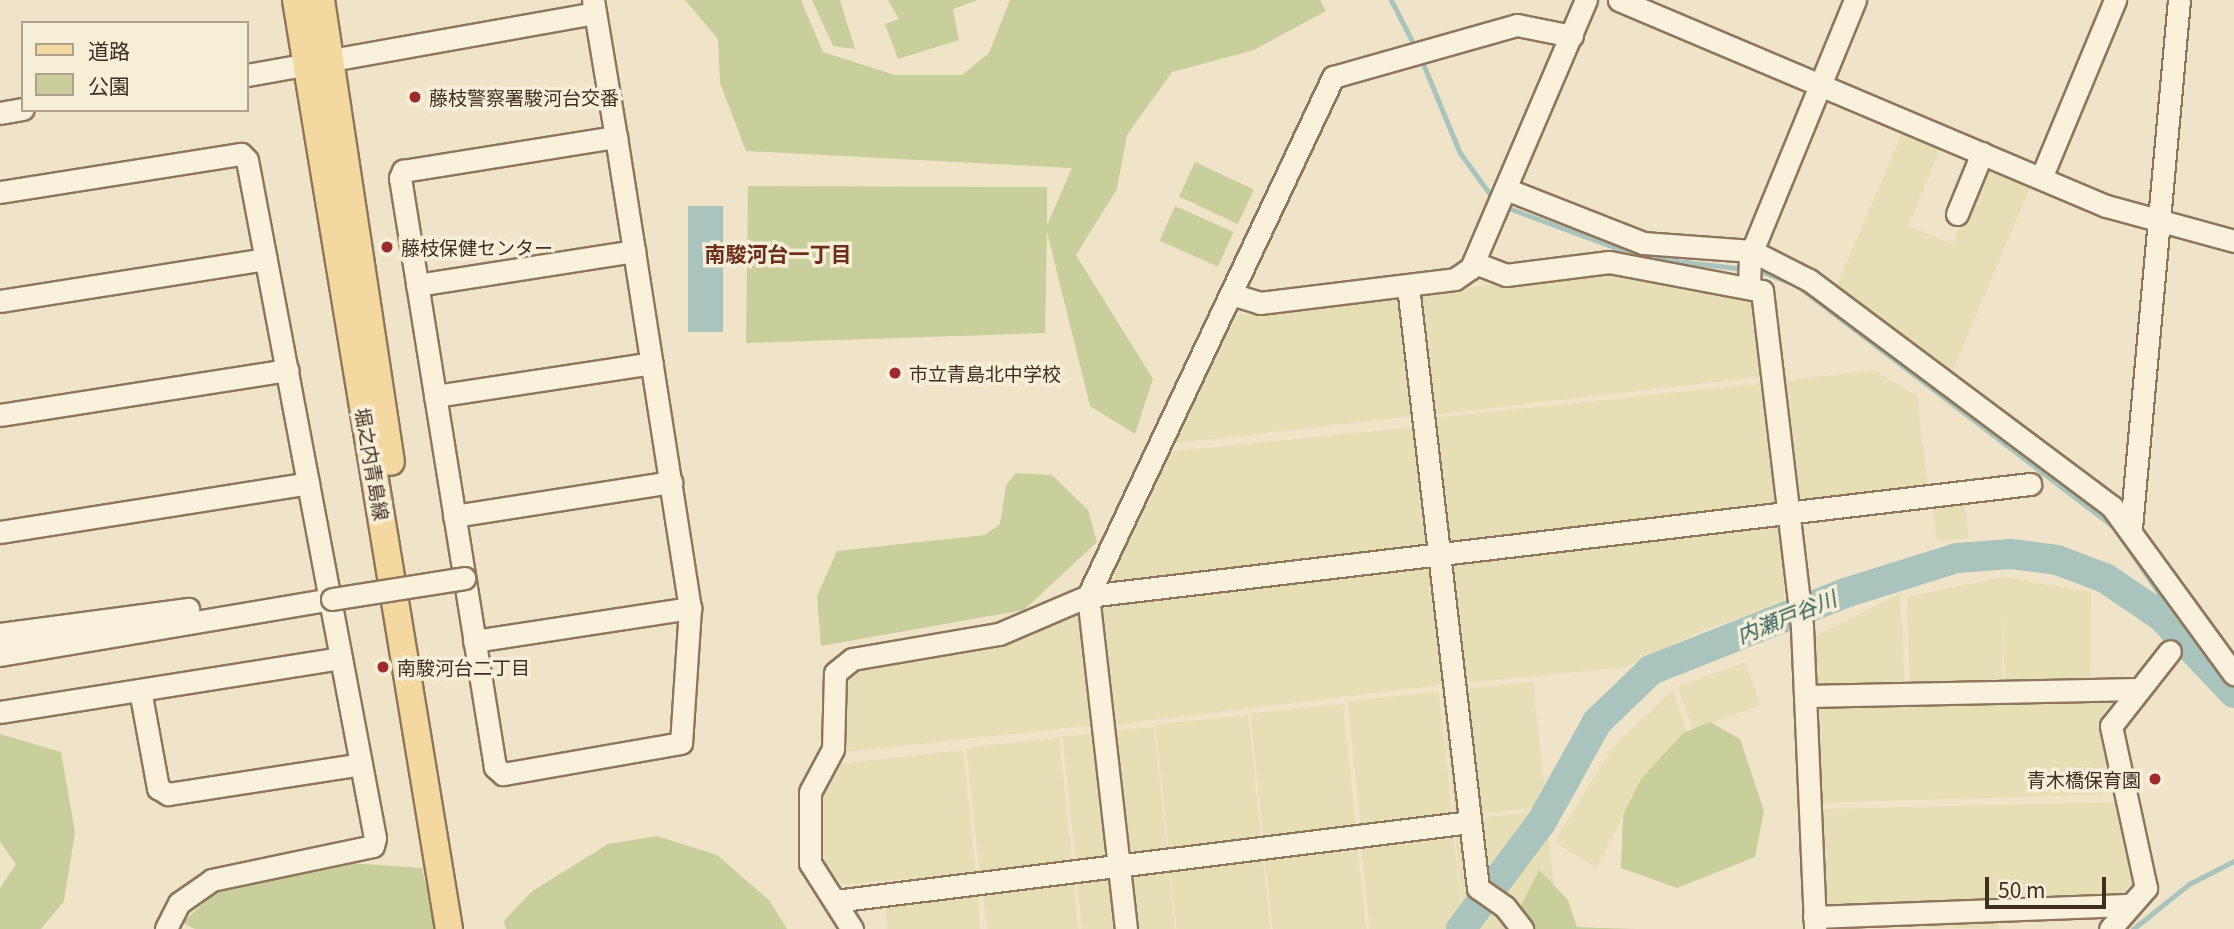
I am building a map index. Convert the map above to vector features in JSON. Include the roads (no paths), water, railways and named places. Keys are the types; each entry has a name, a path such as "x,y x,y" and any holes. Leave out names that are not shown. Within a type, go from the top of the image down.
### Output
{"main road":[{"name":"堀之内青島線","path":"296,0 318,64 466,929"},
{"name":"堀之内青島線","path":"321,0 318,64 449,929"}],"street":[{"path":"1231,294 1260,303 1455,279 1475,262 1586,0"},
{"path":"1619,0 2157,225 2234,242"},
{"path":"1749,285 1751,254 1855,0"},
{"path":"2041,178 2115,0"},
{"path":"2131,528 2179,0"},
{"path":"248,75 318,64 594,7 616,137 690,608 681,743 660,751 503,774 495,767 474,641 417,285 403,170 616,137"},
{"path":"1126,929 1088,596 1333,76 1415,50 1517,25 1572,36"},
{"path":"0,113 21,109"},
{"path":"0,192 241,153 266,259 361,764 373,846 212,880 179,903 166,929"},
{"path":"1958,214 1982,153"},
{"path":"1505,190 1643,243 1751,254 1809,280 2095,494 2131,528 2234,674"},
{"path":"417,285 634,251"},
{"path":"0,302 266,259"},
{"path":"1475,262 1506,275 1609,262 1651,275 1749,285 1762,291 1766,301 1791,513 1801,627 1815,923 2127,905"},
{"path":"1408,286 1478,888 1505,907 1522,929"},
{"path":"435,396 652,363"},
{"path":"0,415 287,370"},
{"path":"454,516 671,482"},
{"path":"0,532 309,483"},
{"path":"852,929 810,863 810,792 833,749 839,664 999,634 1088,596 2030,484"},
{"path":"0,634 464,578"},
{"path":"0,655 330,594"},
{"path":"474,641 690,608"},
{"path":"2110,929 2127,905 2146,888 2112,726 2171,651"},
{"path":"0,712 341,658"},
{"path":"1805,696 2139,689"},
{"path":"141,690 158,788 169,794 361,764"},
{"path":"835,901 1470,822"}],"water":[{"path":"688,206 723,206 723,332 688,332"}],"waterway":[{"path":"1391,0 1415,47"},
{"path":"1421,59 1460,153 1495,201"},
{"path":"1503,206 1641,257 1745,269"},
{"path":"1755,269 1795,284 2114,527 2208,666"},
{"name":"内瀬戸谷川","path":"1461,929 1542,821 1597,722 1651,670 1845,593 1957,558 2011,554 2057,560 2105,578 2161,616 2234,693"},
{"path":"2133,929 2189,884 2234,861"}],"place":[{"name":"藤枝警察署駿河台交番","path":"415,97"},
{"name":"藤枝保健センター","path":"387,247"},
{"name":"市立青島北中学校","path":"895,373"},
{"name":"南駿河台二丁目","path":"383,667"},
{"name":"青木橋保育園","path":"2155,779"}],"district":[{"name":"南駿河台一丁目","path":"778,253"}]}
